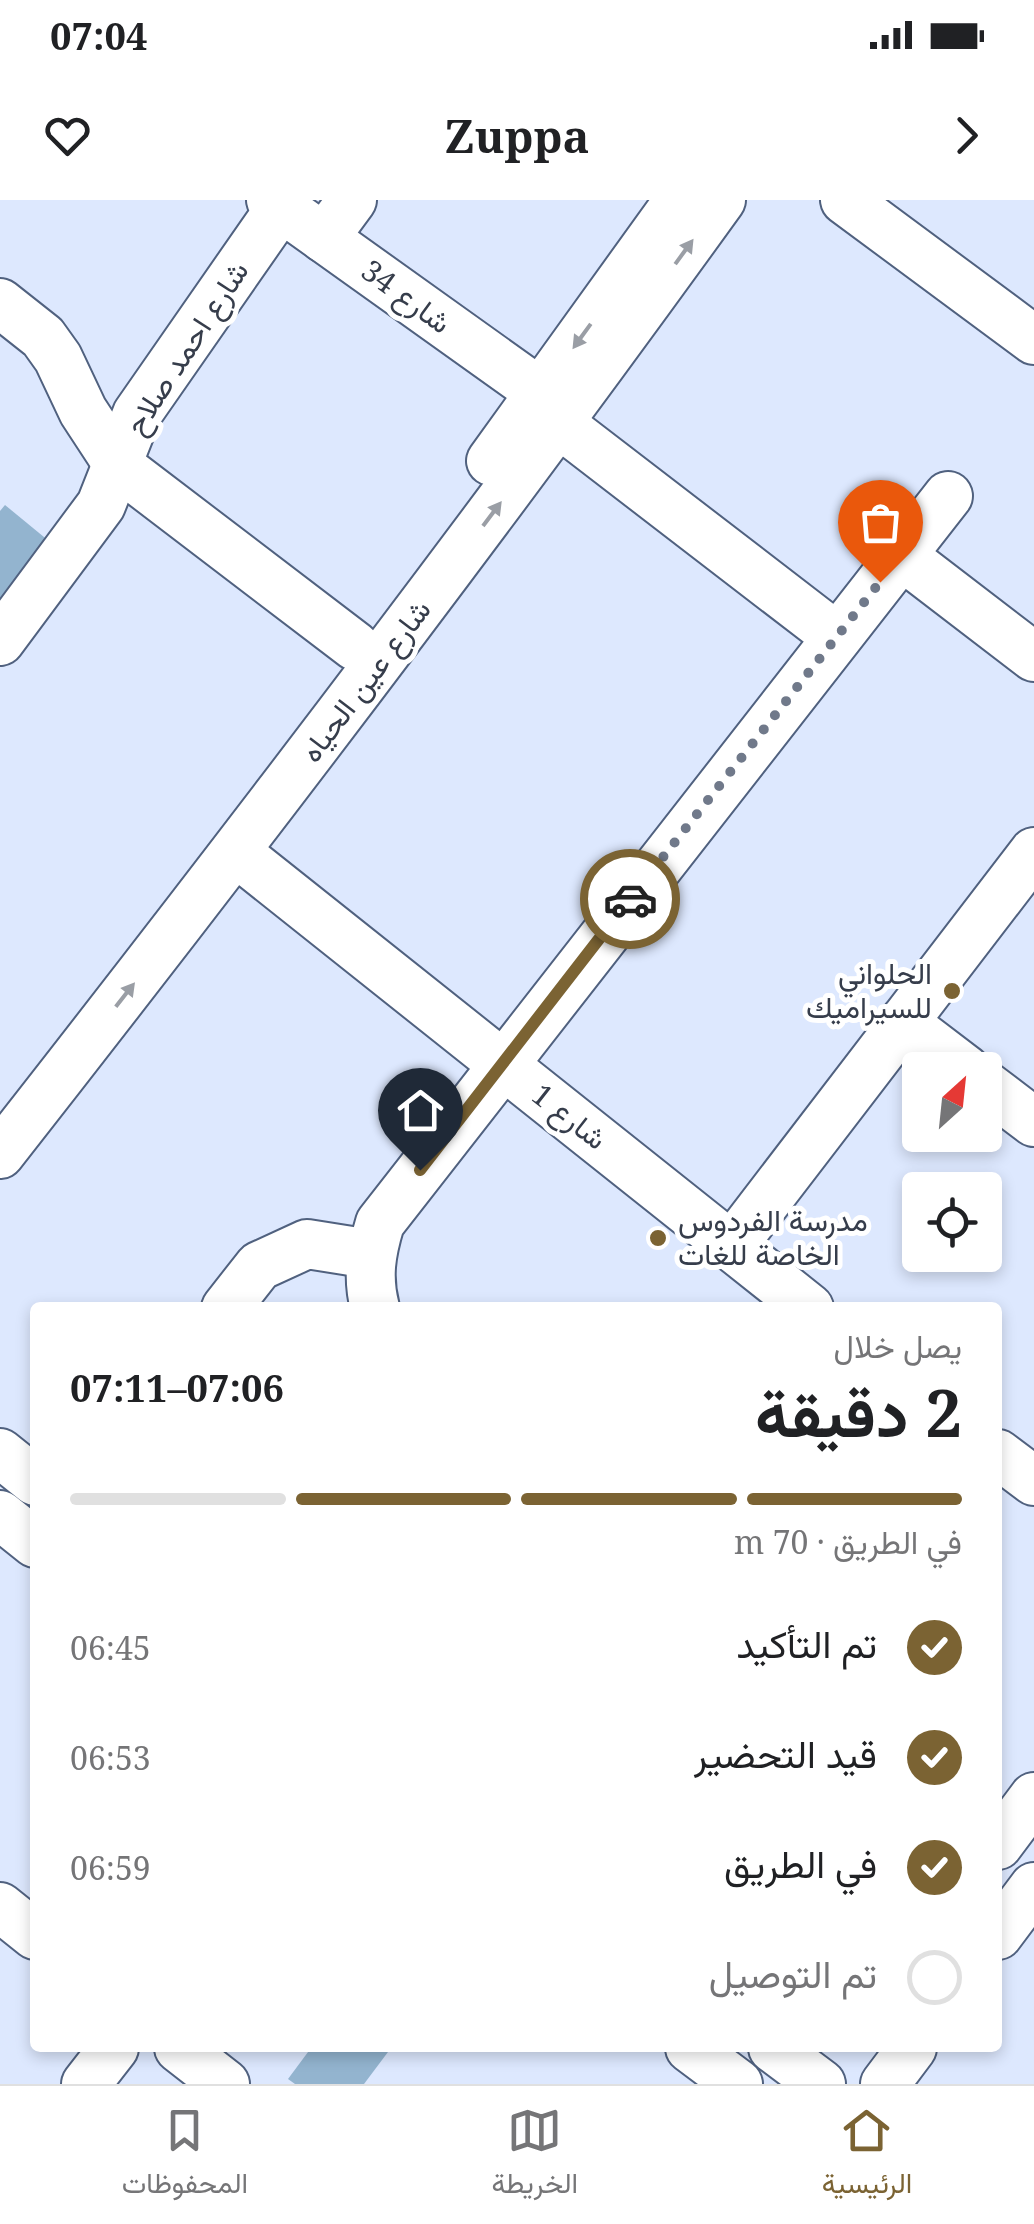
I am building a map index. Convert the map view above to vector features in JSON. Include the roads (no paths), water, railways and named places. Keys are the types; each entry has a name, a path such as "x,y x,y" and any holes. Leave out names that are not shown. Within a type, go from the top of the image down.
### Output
{"street":[{"path":"324,238 352,200"},
{"name":"شارع عين الحياه","path":"0,1154 236,852 550,409 679,200"},
{"name":"شارع عين الحياه","path":"0,1104 355,646 722,200"},
{"path":"845,200 1034,340"},
{"name":"شارع 34","path":"276,204 550,409 837,637"},
{"name":"شارع احمد صلاح","path":"0,641 101,505 137,414 276,204"},
{"path":"0,304 43,337 58,358 83,411 119,466 355,646"},
{"path":"374,1302 370,1254 380,1223 501,1063 948,496"},
{"path":"901,555 1034,657"},
{"name":"شارع 1","path":"236,852 802,1302"},
{"path":"732,1246 1034,852"},
{"path":"903,1022 942,1052"},
{"path":"1002,1098 1034,1122"},
{"path":"231,1302 258,1266 307,1244 370,1254"},
{"path":"0,1453 30,1477"},
{"path":"1002,1457 1034,1481"},
{"path":"0,1516 30,1538"},
{"path":"1002,1840 1034,1797"},
{"path":"1002,1930 1034,1887"},
{"path":"0,1907 30,1930"},
{"path":"86,2084 111,2052"},
{"path":"184,2052 225,2084"},
{"path":"695,2052 738,2084"},
{"path":"782,2052 827,2071"},
{"path":"884,2084 909,2052"}],"place":[{"name":"الحلواني للسيراميك","path":"952,991"},
{"name":"مدرسة الفردوس الخاصة للغات","path":"658,1238"}]}
